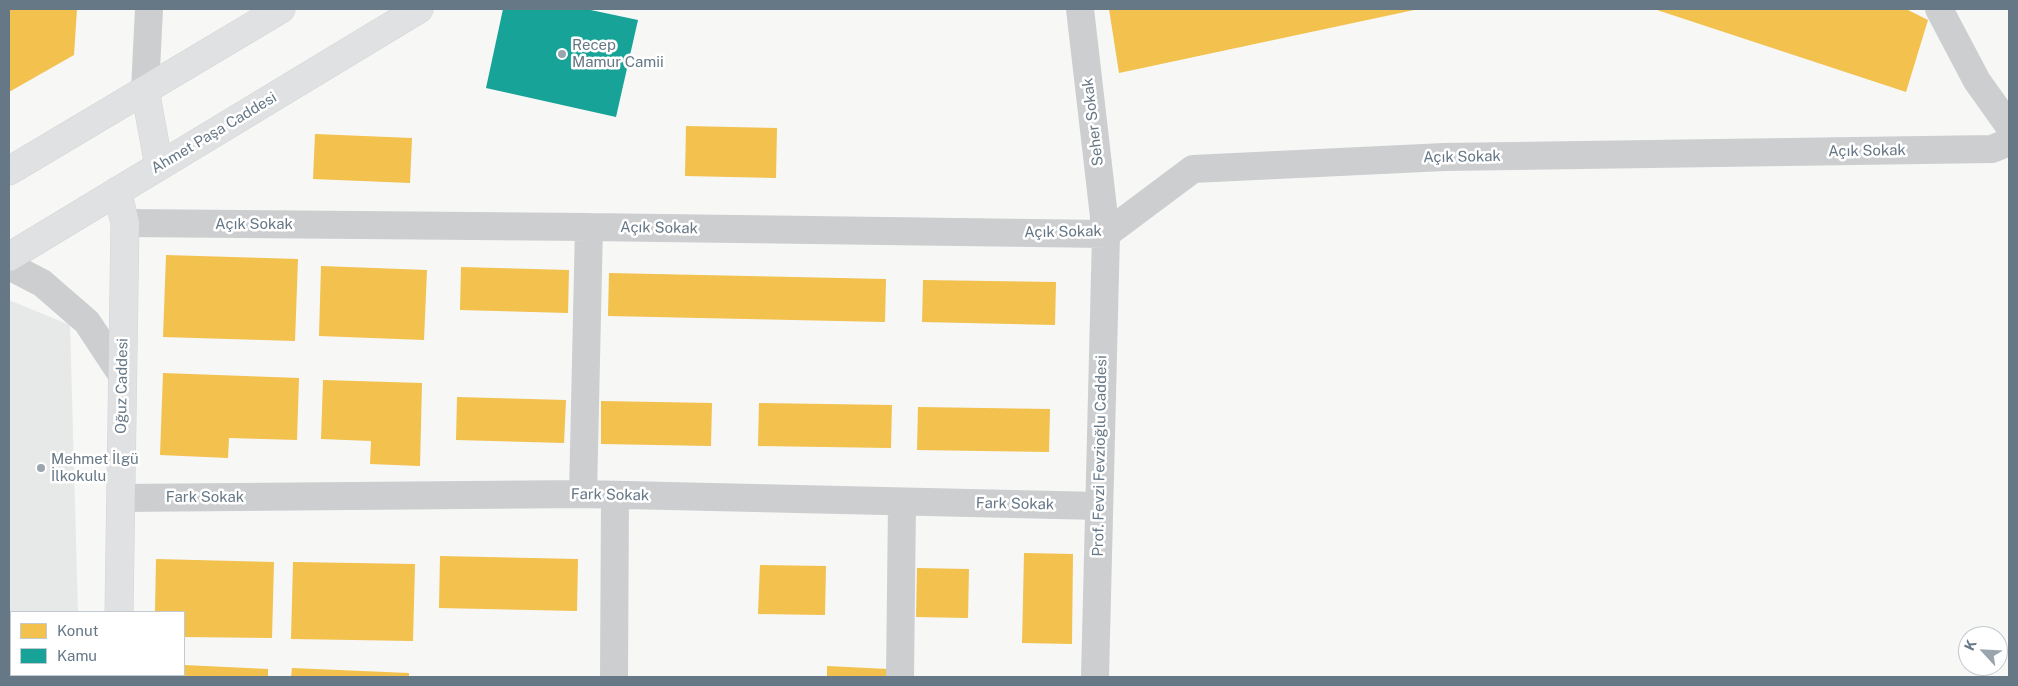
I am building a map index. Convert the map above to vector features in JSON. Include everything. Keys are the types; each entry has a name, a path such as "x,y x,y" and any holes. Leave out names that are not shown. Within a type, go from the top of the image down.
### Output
{"street":[{"path":"149,9 145,90 159,166"},
{"path":"9,171 282,9"},
{"name":"Ahmet Paşa Caddesi","path":"9,257 419,9"},
{"name":"Seher Sokak","path":"1080,9 1106,234"},
{"path":"1939,9 1977,81 2009,126"},
{"name":"Açık Sokak","path":"125,223 1106,234 1193,169 1444,157 1992,149 2009,142"},
{"name":"Oğuz Caddesi","path":"117,192 125,223 119,611"},
{"path":"583,494 589,227"},
{"name":"Prof. Fevzi Fevzioğlu Caddesi","path":"1094,677 1106,234"},
{"path":"9,266 42,283 87,322 122,375"},
{"name":"Fark Sokak","path":"121,498 583,494 1099,506"},
{"path":"614,677 615,495"},
{"path":"900,677 902,502"}],"shaded area":[{"name":"Mehmet İlgü İlkokulu","path":"9,300 70,325 78,611 10,611 9,638"}],"building: Konut":[{"path":"9,9 77,9 74,55 9,92"},
{"path":"1109,9 1414,9 1414,10 1119,73"},
{"path":"1654,9 1906,9 1928,20 1906,92"},
{"path":"686,126 777,128 776,178 685,176"},
{"path":"315,134 412,138 410,183 313,179"},
{"path":"166,255 298,259 295,341 163,337"},
{"path":"321,266 427,270 424,340 319,336"},
{"path":"461,267 569,270 568,313 460,310"},
{"path":"609,273 886,279 885,322 608,316"},
{"path":"923,280 1056,282 1055,325 922,322"},
{"path":"163,373 299,378 297,440 229,438 228,458 160,455"},
{"path":"323,380 422,383 420,466 370,464 371,441 321,439"},
{"path":"457,397 566,400 564,443 456,440"},
{"path":"601,401 712,403 711,446 601,444"},
{"path":"759,403 892,405 891,448 758,446"},
{"path":"918,407 1050,409 1049,452 917,450"},
{"path":"1024,553 1073,554 1072,644 1022,643"},
{"path":"440,556 578,559 577,611 439,608"},
{"path":"156,559 274,562 272,638 185,637 185,611 155,611"},
{"path":"293,562 415,564 413,641 291,639"},
{"path":"760,565 826,566 825,615 758,614"},
{"path":"917,568 969,569 968,618 916,617"},
{"path":"9,665 10,676 24,676 24,677 9,677"},
{"path":"185,665 268,669 268,677 151,677 185,676"},
{"path":"827,666 888,669 888,677 827,677"},
{"path":"292,668 409,673 409,677 291,677"}],"building: Kamu":[{"name":"Recep Mamur Camii","path":"503,9 586,9 638,20 616,117 486,88"}],"place":[{"name":"Recep Mamur Camii","path":"562,54"},
{"name":"Mehmet İlgü İlkokulu","path":"41,468"}]}
